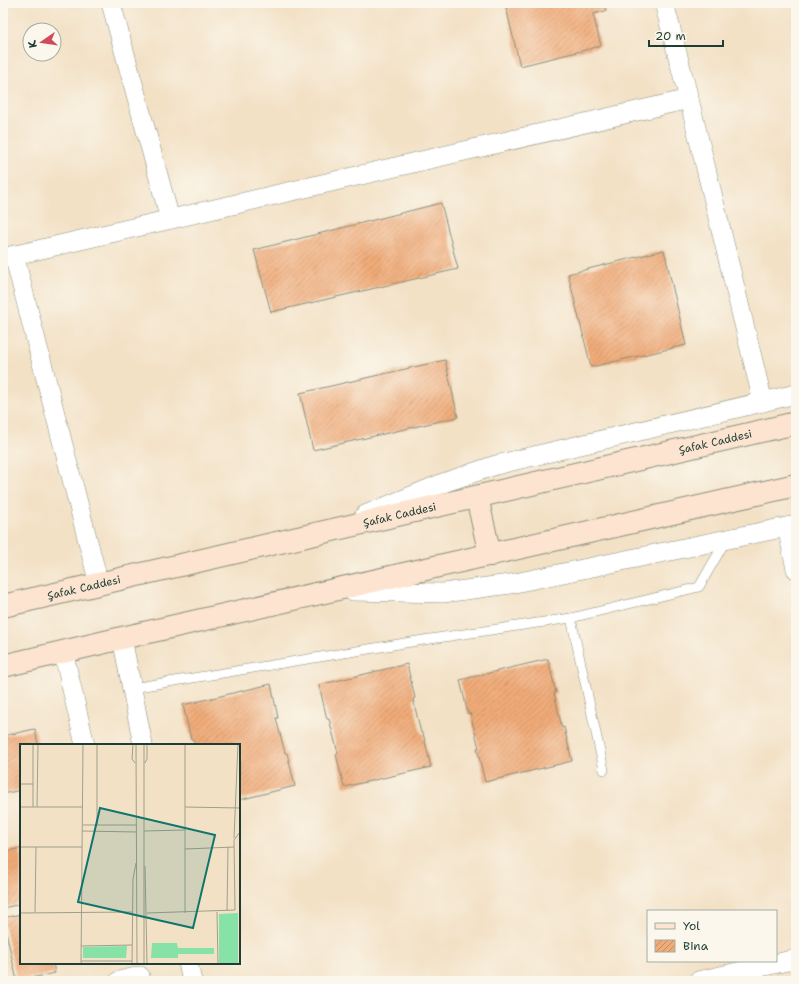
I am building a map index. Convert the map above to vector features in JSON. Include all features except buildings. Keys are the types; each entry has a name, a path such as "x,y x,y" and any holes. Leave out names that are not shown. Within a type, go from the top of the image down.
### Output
{"main road":[{"name":"Şafak Caddesi","path":"3,606 796,423"},
{"path":"3,666 63,651 796,486"},
{"path":"476,497 490,555"}],"street":[{"path":"111,3 170,219"},
{"path":"664,3 763,402"},
{"path":"99,584 9,256 689,99"},
{"path":"324,532 443,483 496,465 796,394"},
{"path":"331,591 443,593 503,585 791,526 796,569"},
{"path":"122,638 143,744"},
{"path":"63,651 85,744"},
{"path":"698,981 796,959"},
{"path":"188,964 192,981"},
{"path":"119,981 139,973"}],"lane":[{"path":"132,688 417,641 571,618 699,587 727,539"},
{"path":"571,618 604,770"}]}
